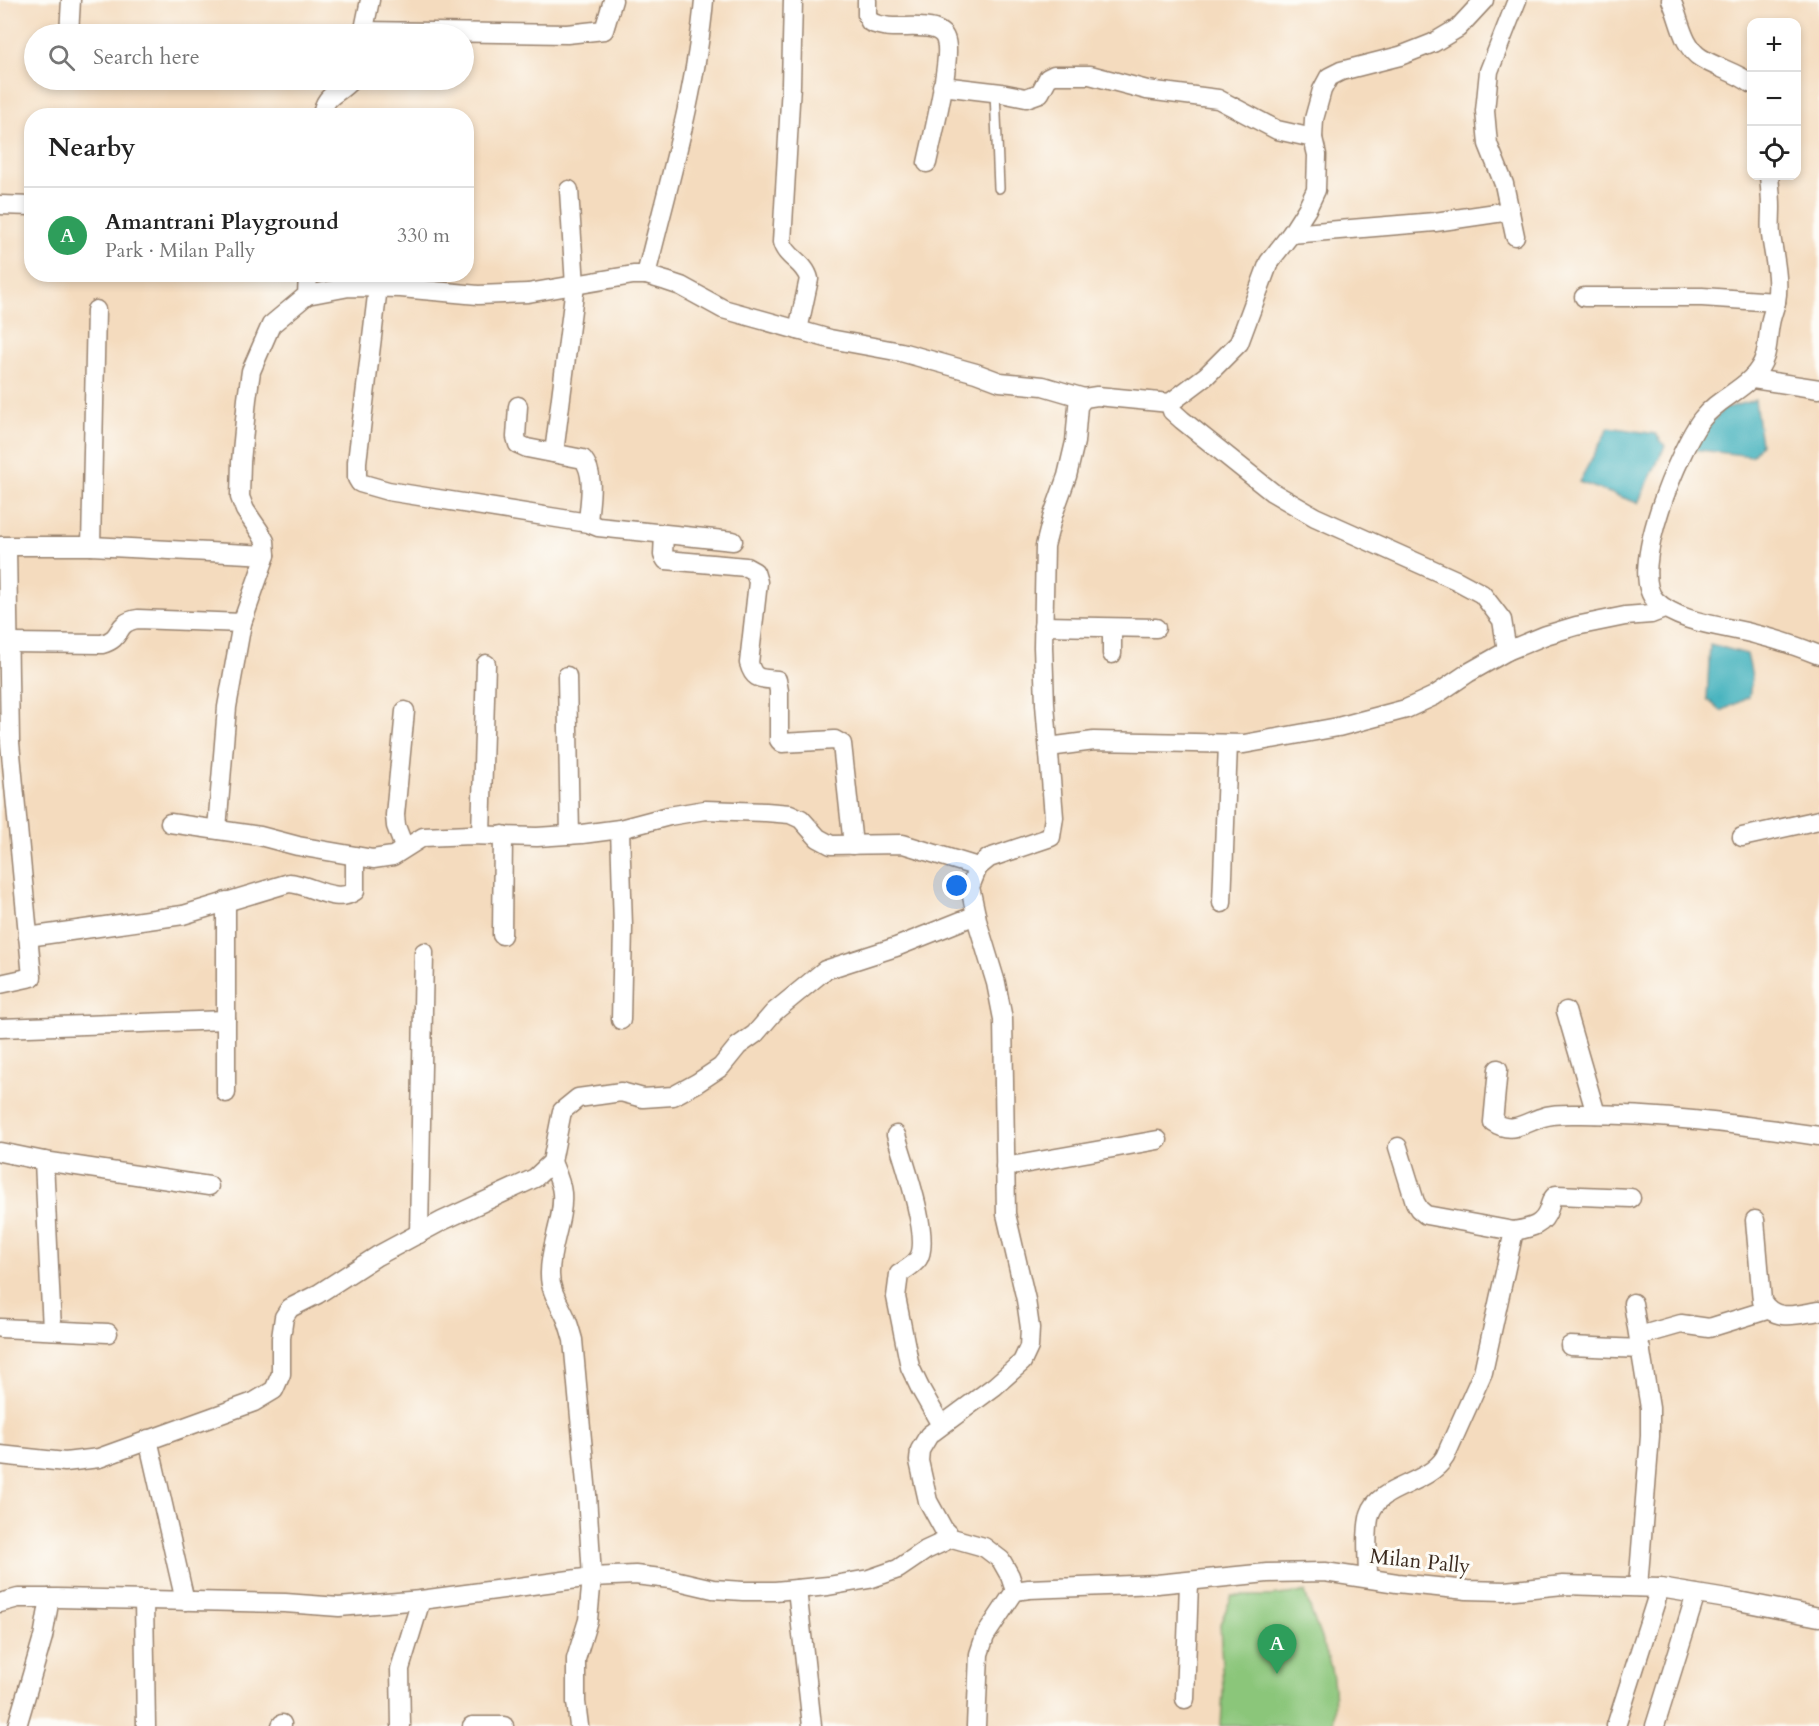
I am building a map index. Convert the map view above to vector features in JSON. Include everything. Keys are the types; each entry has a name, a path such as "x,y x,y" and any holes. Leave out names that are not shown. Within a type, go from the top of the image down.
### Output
{"street":[{"path":"70,24 71,0"},
{"path":"365,24 370,0"},
{"path":"474,34 567,34 604,30 613,0"},
{"path":"646,275 682,129 701,38 704,0"},
{"path":"793,0 791,85 782,242 783,248 808,272 809,279 798,330"},
{"path":"867,0 867,15 870,21 879,26 933,29 943,34 946,39 948,49 927,163"},
{"path":"217,830 227,707 242,623 266,555 260,532 245,510 240,497 240,462 251,371 271,325 307,295 349,287 378,287 498,295 528,293 633,275 646,275 681,286 723,309 830,339 901,352 1000,382 1043,386 1084,398 1097,396 1170,403 1206,376 1239,343 1269,262 1292,234 1307,209 1316,190 1317,156 1313,138 1314,119 1322,90 1329,77 1341,71 1400,56 1433,43 1458,28 1484,0"},
{"path":"1515,236 1504,184 1488,144 1485,111 1489,71 1517,0"},
{"path":"1671,0 1685,39 1700,58 1747,80"},
{"path":"942,86 1026,98 1040,93 1048,78 1054,75 1090,75 1147,90 1218,99 1277,130 1313,138"},
{"path":"323,108 329,96 341,90"},
{"path":"1769,180 1770,233 1776,263 1776,302 1771,317 1765,356 1753,379 1715,405 1690,435 1660,506 1653,535 1648,579 1653,599 1664,609 1708,624 1758,634 1819,655"},
{"path":"554,453 574,286 569,190"},
{"path":"0,205 24,206"},
{"path":"1292,234 1435,222 1510,211"},
{"path":"307,295 308,282"},
{"path":"378,287 357,462 357,478 360,483 388,491 588,523 598,527 733,541"},
{"path":"1584,297 1702,297 1776,302"},
{"path":"91,546 96,310"},
{"path":"1753,379 1819,389"},
{"path":"976,1726 979,1654 985,1636 1015,1591 1001,1560 984,1547 952,1538 944,1530 928,1501 919,1461 920,1450 929,1435 995,1386 1022,1362 1029,1347 1030,1328 1026,1300 1006,1214 1003,1019 996,983 970,887 978,867 989,858 1051,837 1054,816 1045,704 1043,626 1045,546 1067,476 1075,442 1078,406 1084,398"},
{"path":"1170,403 1172,411 1182,420 1272,492 1315,517 1456,580 1482,594 1502,620 1507,651"},
{"path":"518,406 516,437 518,444 527,448 583,459 588,466 590,476 588,523"},
{"path":"664,534 663,555 666,560 746,567 755,572 758,582 749,663 752,673 756,677 777,680 779,740 782,743 835,740 842,744 853,845"},
{"path":"0,984 32,977 5,742 10,643 3,547 91,546 266,555"},
{"path":"1049,747 1094,741 1244,744 1338,727 1406,709 1434,696 1507,651 1546,635 1576,626 1625,616 1651,614 1664,609"},
{"path":"10,643 102,644 111,642 117,637 121,626 127,621 138,619 242,623"},
{"path":"1043,626 1156,628"},
{"path":"1112,628 1112,654"},
{"path":"481,835 486,664"},
{"path":"567,676 570,835"},
{"path":"404,847 396,826 395,815 405,711"},
{"path":"1222,903 1228,744"},
{"path":"170,823 260,836 298,846 373,859 393,856 423,837 570,835 620,829 705,810 766,812 790,814 801,819 818,838 831,845 903,844 978,867"},
{"path":"1742,837 1819,820"},
{"path":"620,829 623,927 621,1020"},
{"path":"502,935 503,835"},
{"path":"28,937 183,915 289,884 300,884 339,897 348,896 355,891 355,857"},
{"path":"225,901 226,1093"},
{"path":"579,1726 576,1702 576,1659 588,1620 592,1576 573,1341 567,1319 553,1292 550,1277 550,1258 559,1222 562,1193 552,1162 562,1111 578,1098 621,1092 643,1098 673,1096 721,1067 738,1046 755,1034 774,1012 825,970 896,947 976,915"},
{"path":"419,1234 424,952"},
{"path":"1566,1011 1596,1114"},
{"path":"0,1028 226,1020"},
{"path":"1498,1069 1493,1122 1502,1128 1521,1127 1540,1118 1556,1114 1596,1114 1766,1128 1819,1136"},
{"path":"896,1135 920,1220 921,1250 917,1260 899,1274 896,1297 910,1367 941,1425"},
{"path":"1005,1167 1158,1140"},
{"path":"1398,1147 1415,1202 1426,1215 1514,1231 1535,1227 1542,1222 1552,1197 1556,1195 1631,1198"},
{"path":"0,1152 44,1161 209,1186"},
{"path":"44,1161 52,1330"},
{"path":"0,1455 65,1462 99,1458 255,1402 274,1390 281,1374 281,1338 284,1317 290,1308 318,1294 376,1256 535,1178 552,1162"},
{"path":"1755,1220 1762,1301 1767,1310 1779,1316 1819,1311"},
{"path":"1368,1578 1368,1528 1376,1502 1388,1493 1428,1475 1439,1467 1446,1457 1483,1372 1514,1231"},
{"path":"1633,1303 1650,1408 1650,1436 1638,1587"},
{"path":"1570,1346 1640,1342 1681,1324 1710,1328 1767,1310"},
{"path":"0,1328 108,1333"},
{"path":"148,1439 184,1601"},
{"path":"0,1603 18,1599 50,1598 285,1603 339,1607 421,1600 592,1576 635,1575 670,1579 713,1589 743,1591 828,1587 869,1579 898,1569 926,1550 952,1538"},
{"name":"Milan Pally","path":"1015,1591 1315,1572 1467,1590 1505,1591 1563,1586 1660,1588 1819,1617"},
{"path":"1185,1699 1189,1581"},
{"path":"1616,1726 1660,1588"},
{"path":"797,1589 812,1726"},
{"path":"1655,1726 1696,1594"},
{"path":"17,1726 43,1637 50,1598"},
{"path":"401,1726 400,1669 421,1600"},
{"path":"144,1601 146,1726"},
{"path":"472,1726 504,1726"}],"lane":[{"path":"995,92 999,188"}],"green space":[{"path":"1305,1592 1332,1672 1335,1699 1333,1726 1221,1726 1223,1690 1220,1624 1232,1596 1269,1596"}],"water":[{"path":"1755,400 1761,444 1752,456 1690,449 1723,409"},
{"path":"1609,427 1656,434 1665,446 1638,503 1579,482"},
{"path":"1710,644 1747,654 1752,676 1749,697 1721,711 1707,699"}],"place":[{"name":"Amantrani Playground","path":"1277,1674"}]}
